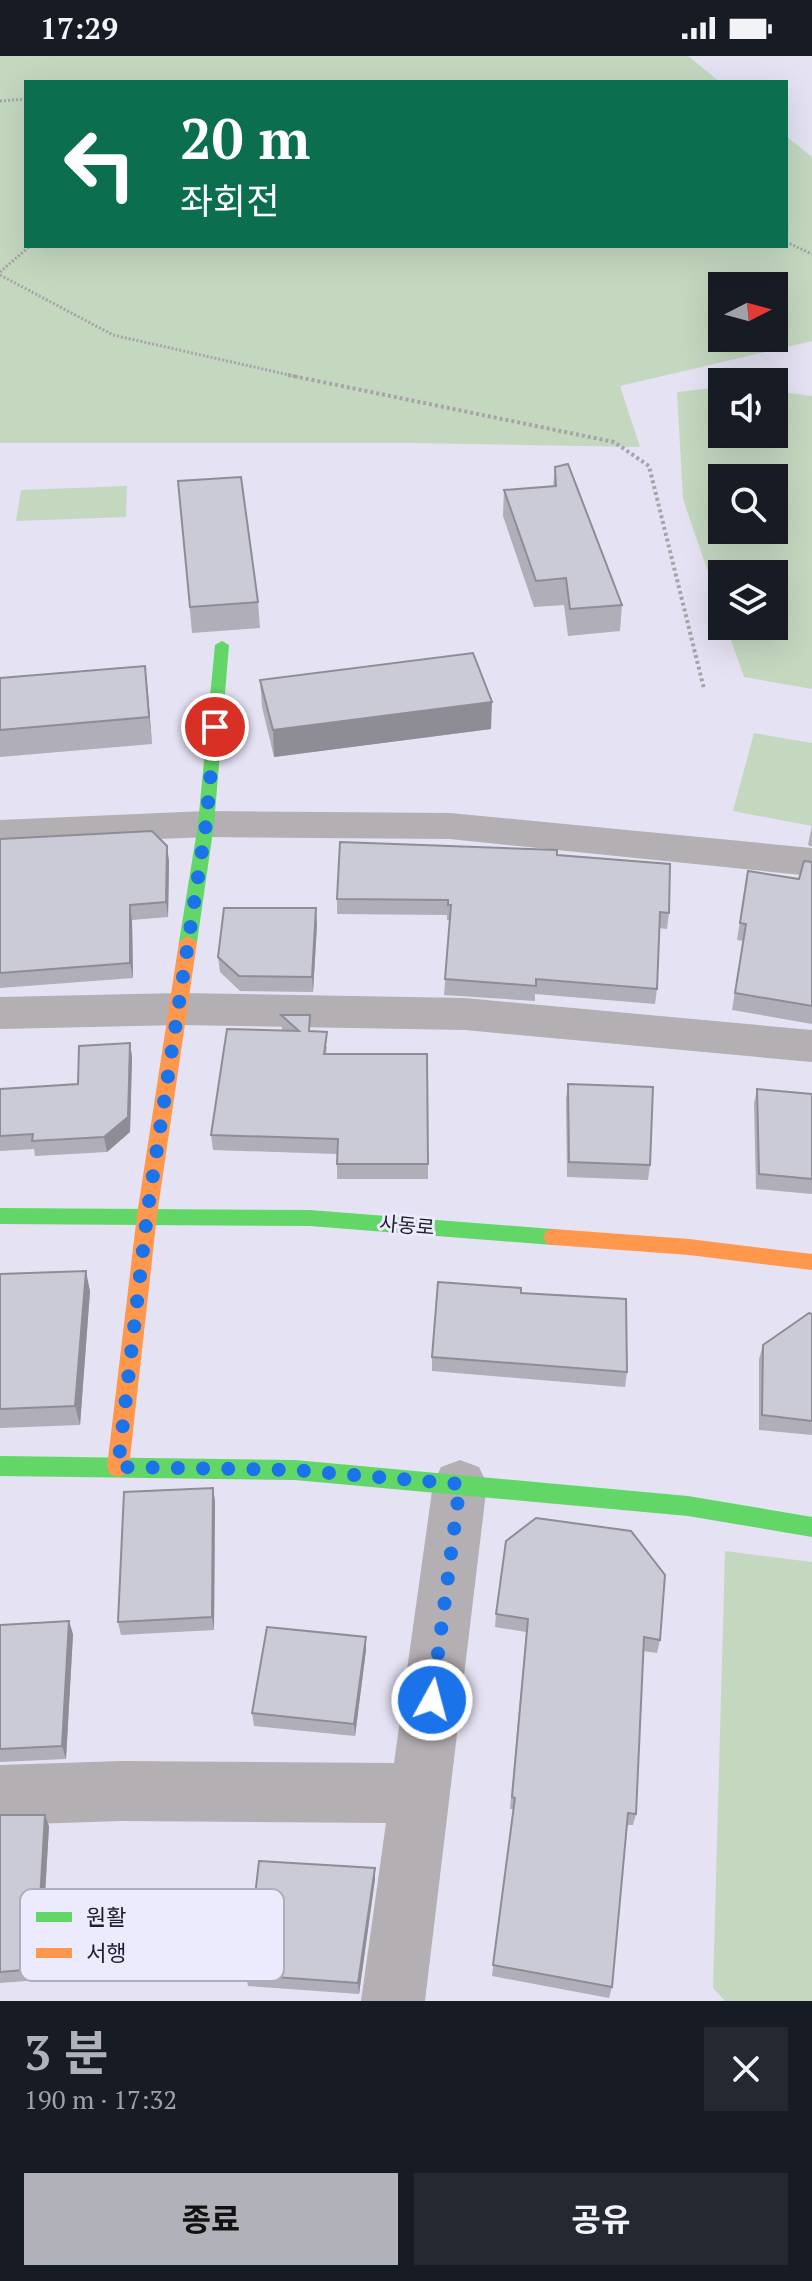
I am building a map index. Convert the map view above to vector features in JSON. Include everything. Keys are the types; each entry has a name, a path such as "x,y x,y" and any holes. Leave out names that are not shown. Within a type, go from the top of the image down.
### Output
{"street":[{"path":"118,1467 147,1215 206,824 222,645"},
{"path":"0,833 206,824 450,826 812,862"},
{"path":"0,1013 180,1009 465,1014 812,1046"},
{"name":"사동로","path":"0,1216 310,1218 689,1247 812,1262"},
{"path":"0,1466 295,1470 688,1506 812,1527"},
{"path":"393,2001 460,1484"},
{"path":"0,1795 122,1791 419,1793"}],"path":[{"path":"0,101 24,99"},
{"path":"788,243 812,254"},
{"path":"28,248 0,274 113,335 273,372 614,442 649,466 704,689"}],"green space":[{"path":"0,56 688,56 718,80 24,80 24,248 788,248 788,138 812,157 812,341 788,347 788,272 708,272 708,352 765,352 620,386 640,447 417,443 0,443"},
{"path":"708,389 708,448 788,448 788,393 812,396 812,689 744,677 731,640 788,640 788,560 708,560 708,572 683,499 677,392"},
{"path":"127,486 126,517 16,521 21,490"},
{"path":"754,733 812,743 812,826 733,811"},
{"path":"725,1551 812,1562 812,2001 725,2001 713,1988"}],"building":[{"path":"568,464 622,605 570,609 566,578 536,581 504,490 556,486 555,467"},
{"path":"241,477 258,602 190,607 178,481"},
{"path":"473,653 492,702 273,730 260,680"},
{"path":"145,666 149,717 0,730 0,678"},
{"path":"152,831 167,846 166,902 130,905 130,963 0,973 0,839"},
{"path":"340,842 557,850 557,855 670,864 669,913 660,912 657,989 536,979 536,986 445,979 451,905 448,905 448,900 337,899"},
{"path":"804,861 812,862 812,1006 735,993 746,924 740,923 748,871 799,879"},
{"path":"224,908 316,908 312,977 239,976 218,957"},
{"path":"281,1015 310,1015 309,1031 327,1032 324,1054 427,1054 428,1164 337,1164 338,1139 211,1135 227,1029 299,1031"},
{"path":"130,1043 128,1117 104,1137 32,1141 33,1134 0,1136 0,1089 78,1084 79,1046"},
{"path":"568,1084 653,1087 650,1165 569,1162"},
{"path":"757,1089 812,1094 812,1179 759,1174"},
{"path":"86,1271 75,1406 0,1409 0,1274"},
{"path":"438,1282 521,1288 521,1293 626,1299 627,1372 432,1357"},
{"path":"809,1313 812,1314 812,1421 762,1415 763,1345"},
{"path":"213,1488 212,1617 118,1622 124,1492"},
{"path":"536,1518 631,1531 665,1575 660,1640 644,1637 636,1814 628,1813 612,1987 493,1965 515,1798 512,1797 528,1619 496,1614 506,1541"},
{"path":"69,1621 62,1746 0,1749 0,1625"},
{"path":"267,1627 366,1637 354,1724 252,1713"},
{"path":"0,1815 45,1815 41,1889 20,1889 20,1970 0,1972"},
{"path":"259,1861 375,1868 358,1983 284,1978 284,1889 256,1889"}],"traffic: fast":[{"path":"188,942 206,824 222,645"},
{"path":"0,1216 310,1218 553,1237"},
{"path":"0,1466 295,1470 688,1506 812,1527"}],"traffic: slow":[{"path":"118,1467 147,1215 188,942"},
{"path":"553,1237 689,1247 812,1262"}],"route":[{"path":"215,727 206,824 147,1215 118,1467 295,1470 460,1484 432,1700"}]}
